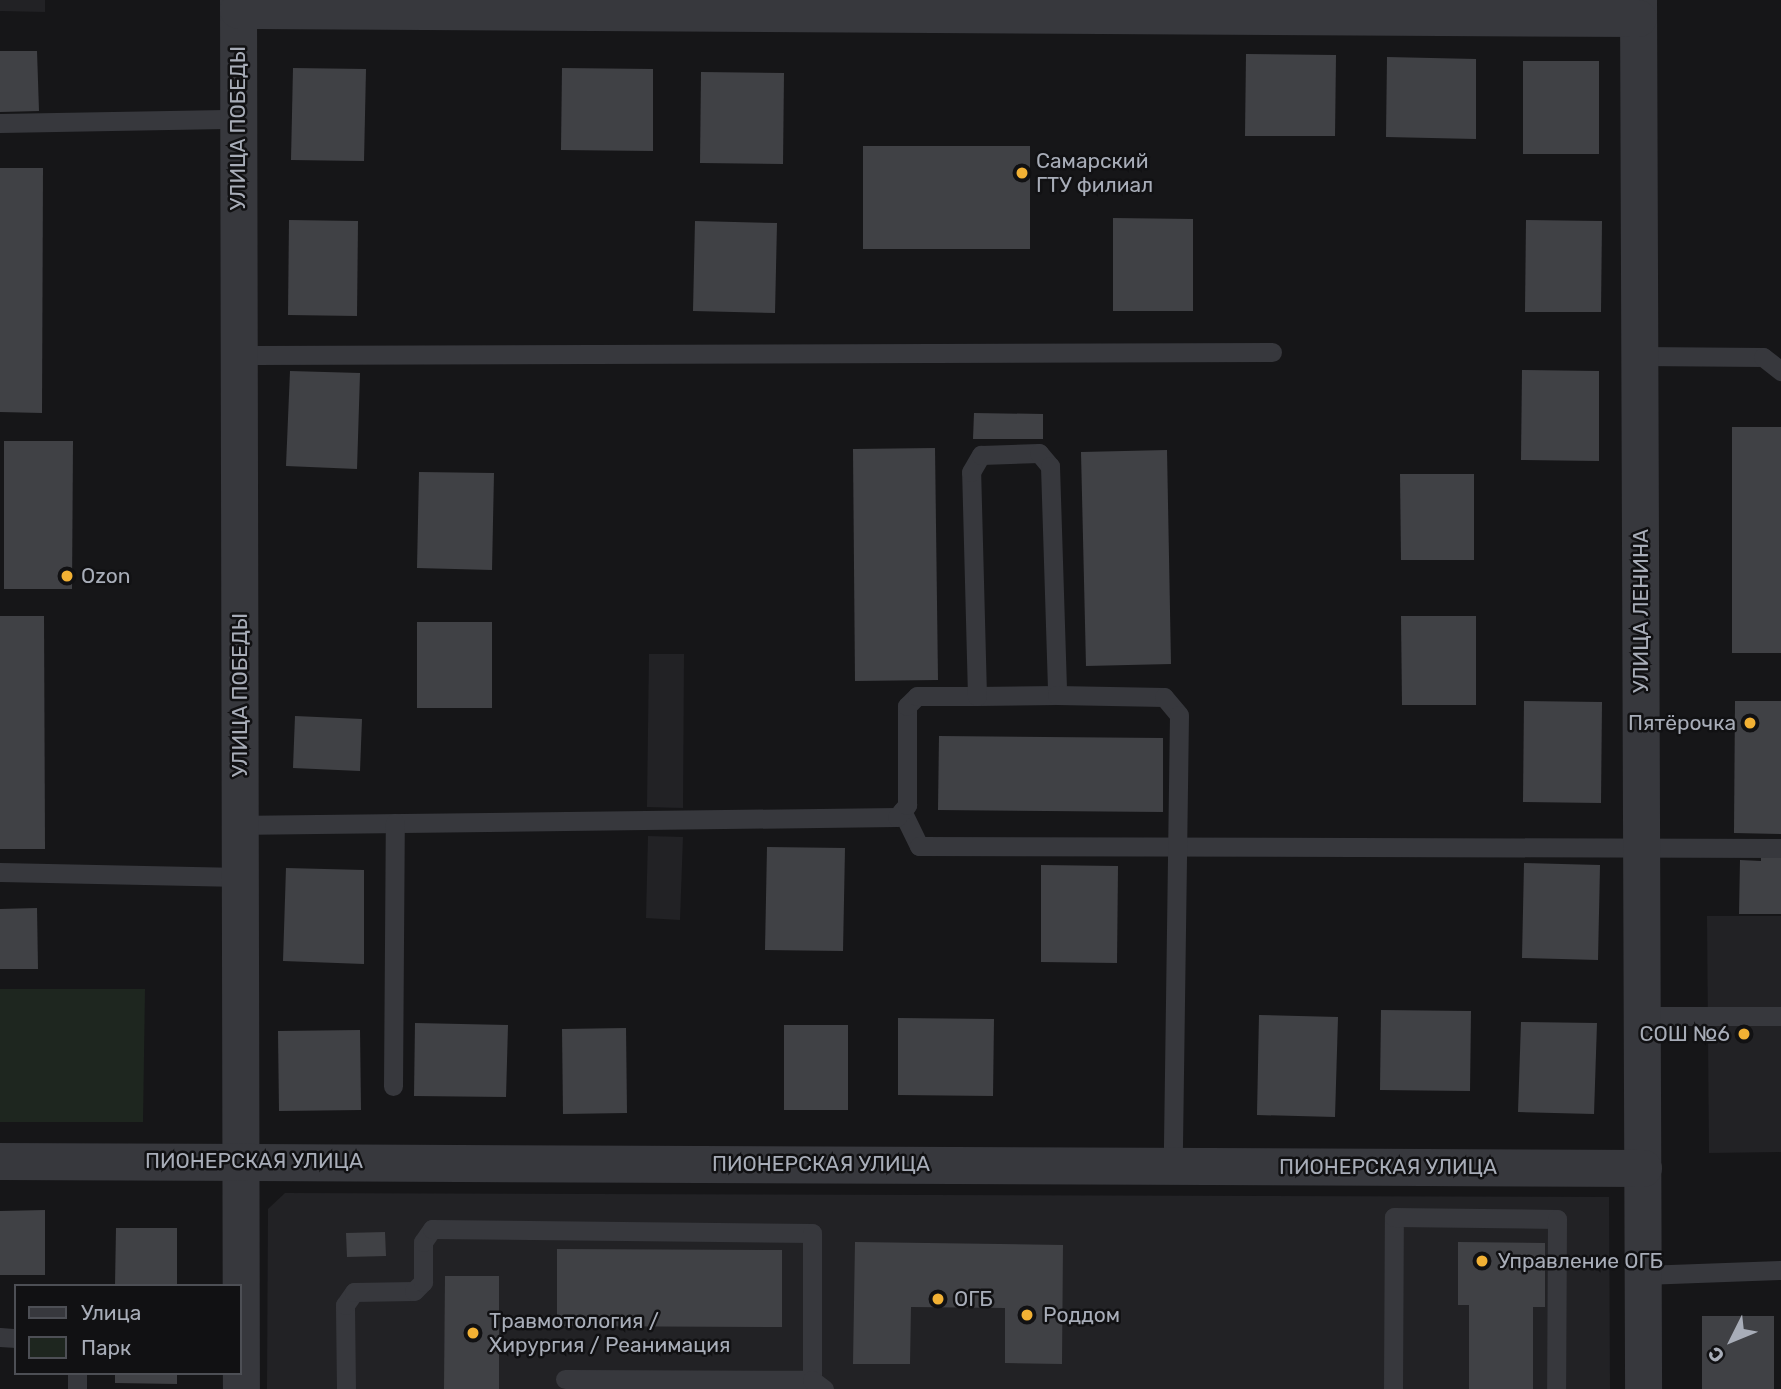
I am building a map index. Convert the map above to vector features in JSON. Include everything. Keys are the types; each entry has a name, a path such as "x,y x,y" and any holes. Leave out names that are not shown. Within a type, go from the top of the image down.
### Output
{"street":[{"path":"238,5 1638,9"},
{"name":"УЛИЦА ПОБЕДЫ","path":"238,5 241,1284"},
{"name":"УЛИЦА ЛЕНИНА","path":"1638,9 1643,1389"},
{"name":"ПИОНЕРСКАЯ УЛИЦА","path":"0,1161 1643,1168"}],"lane":[{"path":"0,123 239,119"},
{"path":"239,355 1272,352"},
{"path":"1640,356 1763,357 1781,371"},
{"path":"976,696 971,472 981,455 1039,453 1050,466 1058,695"},
{"path":"240,825 897,817 907,805 907,706 917,696 1164,697 1179,715 1173,1166"},
{"path":"902,811 919,846 1781,848"},
{"path":"393,1086 395,823"},
{"path":"0,872 241,877"},
{"path":"1642,1016 1781,1016"},
{"path":"1393,1389 1394,1217 1557,1219 1556,1389"},
{"path":"346,1389 345,1305 354,1292 414,1291 423,1282 423,1242 432,1229 812,1233 818,1385 565,1378"},
{"path":"1643,1275 1781,1270"}],"shaded area":[{"path":"0,0 45,0 45,12 0,11"},
{"path":"649,654 684,654 683,808 647,807"},
{"path":"648,836 683,837 680,920 646,918"},
{"name":"СОШ №6","path":"1707,916 1781,916 1781,1152 1709,1153"},
{"name":"ОГБ","path":"285,1193 1609,1197 1610,1389 267,1389 268,1209"}],"green space":[{"path":"0,989 145,989 143,1122 0,1122"}],"building":[{"path":"0,51 37,51 39,111 0,112"},
{"path":"1246,54 1336,55 1335,136 1245,136"},
{"path":"1387,57 1476,59 1476,139 1386,137"},
{"path":"1523,61 1599,61 1599,154 1523,154"},
{"path":"293,68 366,69 364,161 291,160"},
{"path":"562,68 653,69 653,151 561,150"},
{"path":"701,72 784,73 783,164 700,163"},
{"path":"863,146 1030,146 1030,249 863,249"},
{"path":"0,168 43,168 42,413 0,412"},
{"path":"1113,218 1193,219 1193,311 1113,311"},
{"path":"289,220 358,221 357,316 288,315"},
{"path":"1526,220 1602,221 1601,312 1525,312"},
{"path":"695,221 777,223 775,313 693,311"},
{"path":"1522,370 1599,371 1599,461 1521,460"},
{"path":"290,371 360,373 357,469 286,466"},
{"path":"974,413 1043,414 1043,439 973,439"},
{"path":"1732,427 1781,427 1781,653 1732,653"},
{"path":"4,441 73,441 72,589 4,589"},
{"path":"935,448 938,680 855,681 853,449"},
{"path":"1167,450 1171,664 1086,666 1081,452"},
{"path":"419,472 494,473 492,570 417,568"},
{"path":"1400,474 1474,474 1474,560 1401,560"},
{"path":"0,616 44,616 45,849 0,849"},
{"path":"1401,616 1476,616 1476,705 1402,705"},
{"path":"417,622 492,622 492,708 417,708"},
{"path":"1524,701 1602,702 1601,803 1523,802"},
{"path":"1735,701 1781,701 1781,834 1734,833"},
{"path":"295,716 362,719 360,771 293,768"},
{"path":"939,736 1163,738 1163,812 938,810"},
{"path":"767,847 845,848 843,951 765,950"},
{"path":"1761,855 1781,856 1781,914 1739,914 1740,860 1761,861"},
{"path":"1524,863 1600,865 1598,960 1522,958"},
{"path":"1041,865 1118,866 1117,963 1041,962"},
{"path":"286,868 364,870 364,964 283,961"},
{"path":"37,908 38,969 0,969 0,909"},
{"path":"1381,1010 1471,1011 1470,1091 1380,1090"},
{"path":"1259,1015 1338,1017 1335,1117 1257,1115"},
{"path":"898,1018 994,1019 993,1096 898,1095"},
{"path":"1521,1022 1597,1023 1594,1114 1518,1112"},
{"path":"415,1023 508,1025 506,1097 414,1096"},
{"path":"784,1025 848,1025 848,1110 784,1110"},
{"path":"626,1028 627,1113 563,1114 562,1029"},
{"path":"360,1030 361,1110 279,1111 278,1031"},
{"path":"45,1210 45,1275 0,1275 0,1211"},
{"path":"116,1228 177,1228 177,1284 115,1284"},
{"path":"385,1232 386,1256 347,1257 346,1233"},
{"path":"855,1242 1063,1245 1062,1364 1005,1363 1005,1308 911,1307 910,1364 853,1364"},
{"path":"1458,1242 1545,1243 1545,1307 1533,1307 1533,1389 1469,1389 1469,1305 1458,1305"},
{"path":"557,1249 782,1250 782,1327 557,1326"},
{"path":"445,1276 499,1276 499,1389 444,1389"},
{"path":"1702,1316 1774,1316 1774,1389 1702,1389"},
{"path":"115,1375 177,1375 177,1384 115,1383"}],"place":[{"name":"Самарский ГТУ филиал","path":"1022,173"},
{"name":"Ozon","path":"67,576"},
{"name":"Пятёрочка","path":"1750,723"},
{"name":"СОШ №6","path":"1744,1034"},
{"name":"Управление ОГБ","path":"1482,1261"},
{"name":"ОГБ","path":"938,1299"},
{"name":"Роддом","path":"1027,1315"},
{"name":"Травмотология / Хирургия / Реанимация","path":"473,1333"}]}
